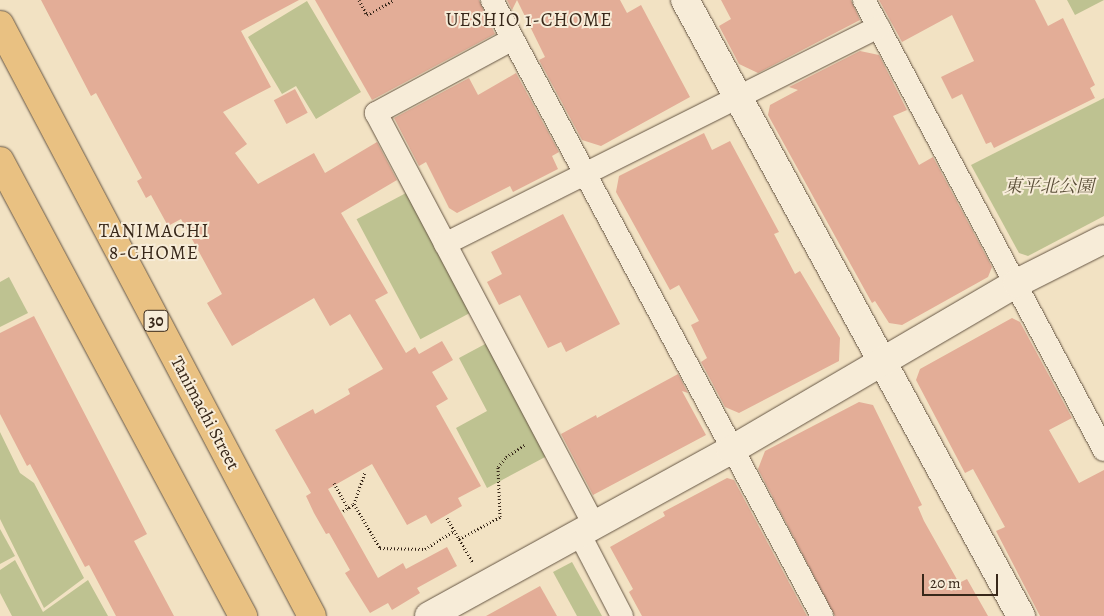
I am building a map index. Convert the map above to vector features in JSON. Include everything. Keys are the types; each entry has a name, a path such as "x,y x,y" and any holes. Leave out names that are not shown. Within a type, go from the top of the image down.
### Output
{"main road":[{"name":"Tanimachi Street","path":"0,25 312,616"},
{"path":"0,161 243,616"}],"street":[{"path":"492,0 731,450 822,616"},
{"path":"685,0 1021,616"},
{"path":"864,0 1017,283 1104,450"},
{"path":"446,244 584,173 879,27"},
{"path":"513,39 376,113 546,434 622,616"},
{"path":"429,616 588,531 882,364 1017,283 1104,239"}],"path":[{"path":"359,0 367,15 394,0"},
{"path":"459,540 500,517 498,467 506,457 546,434"},
{"path":"343,512 354,504 365,472"},
{"path":"334,483 348,508"},
{"path":"354,504 380,548 425,549 454,531"},
{"path":"448,518 477,570"}],"green space":[{"path":"1067,0 1104,0 1075,15"},
{"path":"307,1 361,92 316,119 296,86 282,94 248,37"},
{"name":"東平北公園","path":"1104,98 1104,216 1028,256 1019,253 971,165"},
{"path":"406,193 470,313 420,339 357,219"},
{"path":"9,277 28,313 0,327 0,282"},
{"path":"487,343 547,456 487,488 456,428 487,411 459,358"},
{"path":"0,432 20,473 34,483 84,578 44,608 0,519"},
{"path":"0,529 15,556 0,564"},
{"path":"15,560 43,612 88,580 108,616 12,616 0,593 0,570"},
{"path":"572,562 602,616 577,616 553,572"}],"building":[{"path":"41,0 299,0 241,31 271,87 223,112 247,144 235,153 258,184 314,153 325,173 377,142 397,180 341,213 388,293 375,300 406,353 415,347 419,354 442,341 453,360 432,372 448,399 436,406 481,486 458,498 462,506 431,524 426,515 407,525 372,464 328,489 378,578 403,563 406,569 447,547 457,566 417,588 420,593 392,610 388,603 370,613 345,573 350,570 329,533 326,534 314,513 306,496 311,493 275,430 313,409 315,414 350,394 348,389 383,369 350,314 330,326 314,298 232,346 207,303 222,294 181,219 168,226 151,195 146,198 137,181 142,178 96,93 91,96"},
{"path":"315,0 479,0 495,34 372,100"},
{"path":"507,0 517,0 512,10"},
{"path":"517,0 620,0 627,13 641,5 690,97 601,146 582,140 539,60 545,57"},
{"path":"721,0 851,0 860,20 758,73 739,64 719,26 731,19"},
{"path":"879,0 1035,0 1048,26 1063,18 1095,85 1090,88 1095,98 994,148 991,142 986,144 962,94 952,99 941,77 974,61 952,15 902,42"},
{"path":"860,51 879,55 907,110 893,116 919,165 933,157 992,267 988,277 902,325 889,323 875,301 872,303 768,115 770,105 798,90 789,87"},
{"path":"516,73 559,152 552,156 558,169 513,192 510,186 457,213 449,208 426,162 419,166 394,118 469,78 478,95"},
{"path":"295,89 308,113 286,124 274,100"},
{"path":"704,133 712,150 730,141 779,232 774,234 795,274 800,271 840,338 839,361 739,413 725,407 701,362 707,358 691,325 699,321 679,285 670,290 616,192 619,176"},
{"path":"563,214 620,324 566,352 561,342 548,348 520,295 499,305 487,282 502,274 491,252"},
{"path":"34,316 147,534 134,541 174,616 116,616 89,565 85,567 30,464 27,466 0,414 0,333"},
{"path":"1012,318 1020,322 1072,418 1049,430 1079,483 1104,470 1104,616 1040,616 996,531 1005,527 973,469 965,473 916,380 920,369"},
{"path":"678,374 688,393 682,391 706,435 593,495 561,434 596,415 597,418"},
{"path":"859,402 873,405 922,505 918,507 924,521 959,583 967,579 988,616 835,616 758,469 765,451"},
{"path":"727,478 734,480 807,616 642,616 629,592 633,589 610,547 665,516 663,512"},
{"path":"540,586 557,616 486,616"}],"district":[{"name":"UESHIO 1-CHOME","path":"529,21"},
{"name":"TANIMACHI 8-CHOME","path":"154,243"}]}
